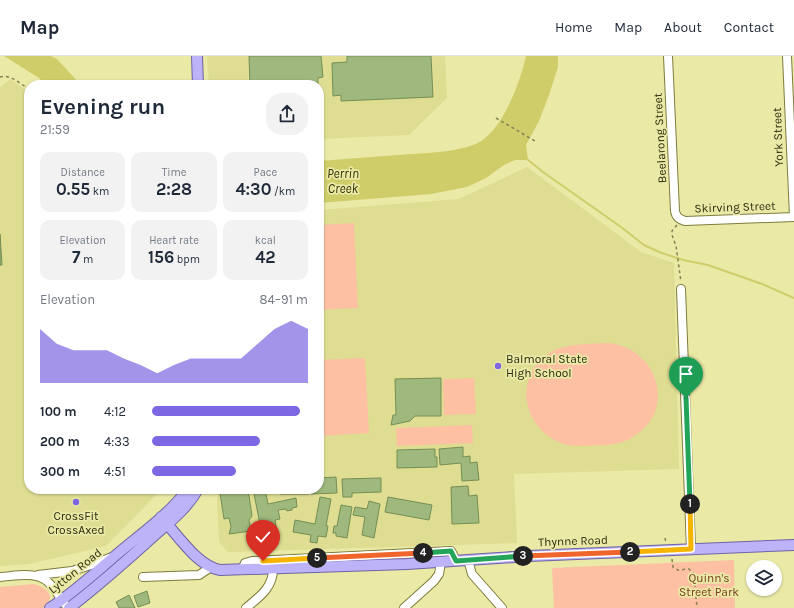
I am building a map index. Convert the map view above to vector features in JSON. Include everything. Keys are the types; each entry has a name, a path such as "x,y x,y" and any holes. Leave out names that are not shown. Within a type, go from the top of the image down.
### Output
{"main road":[{"path":"197,56 198,80"},
{"name":"Lytton Road","path":"50,608 66,605 99,585 164,521 184,494"},
{"name":"Lytton Road","path":"66,605 116,555 164,521 192,499 195,494"},
{"name":"Thynne Road","path":"164,521 198,558 211,567 220,570 441,562 529,556 794,545"}],"street":[{"name":"Beelarong Street","path":"668,56 675,211 678,218"},
{"name":"York Street","path":"787,56 794,217"},
{"name":"Skirving Street","path":"678,218 685,221 794,217"},
{"path":"680,289 691,549"},
{"path":"242,570 245,563 252,561 451,551 456,561"},
{"path":"0,577 72,571 116,555"},
{"path":"468,560 472,574 502,608"},
{"path":"404,608 434,581 439,574 441,562"},
{"path":"143,577 199,575 211,567"},
{"path":"246,608 267,589 273,577 273,569"},
{"path":"37,575 52,585 66,605"}],"path":[{"path":"0,77 11,77 24,86"},
{"path":"496,118 535,142"},
{"path":"678,218 677,225 672,231 672,235 676,246 682,278 680,289"},
{"path":"672,562 673,567 678,570 689,570 694,574 697,608"}],"shaded area":[{"path":"207,56 445,56 447,98 409,135 324,139 324,80 209,80"},
{"path":"10,79 24,89 24,494 157,494 106,546 29,564 0,566 0,88"},
{"name":"Balmoral State High School","path":"527,167 641,252 674,263 679,469 514,474 517,543 228,552 219,542 218,494 324,494 324,210 459,199"}],"green space":[{"path":"354,223 358,308 324,310 324,225"},
{"path":"609,343 626,348 640,357 650,369 656,382 658,397 655,412 647,426 626,441 604,445 572,446 556,441 543,432 533,420 528,406 526,391 530,377 538,363 557,349 579,344"},
{"path":"365,358 369,433 324,436 324,360"},
{"path":"474,378 476,414 444,415 443,379"},
{"path":"472,425 473,443 397,446 396,428"},
{"name":"Quinn's Street Park","path":"734,560 735,608 554,608 552,568"},
{"path":"34,584 47,590 49,593 49,600 43,608 0,608 0,587"}],"water":[{"path":"4,56 51,56 57,59 76,80 41,80"},
{"name":"Perrin Creek","path":"526,56 558,56 558,67 549,95 539,121 526,145 528,160 515,160 504,165 486,178 467,187 431,194 324,203 324,161 443,152 476,144 492,132 499,123 511,101 520,78"}],"building":[{"path":"249,56 321,56 323,77 318,78 318,80 250,80"},
{"path":"347,56 431,56 433,97 341,101 341,95 333,96 332,63 347,62"},
{"path":"0,234 2,265 0,265"},
{"path":"441,378 441,416 415,416 410,421 391,425 393,415 396,415 395,379"},
{"path":"463,447 463,457 470,456 470,463 477,462 479,480 462,481 461,463 440,465 439,449"},
{"path":"435,449 437,467 397,468 397,450"},
{"path":"336,477 337,493 324,494 324,478"},
{"path":"381,478 381,492 352,493 352,497 343,497 342,479"},
{"path":"468,486 469,496 477,495 479,523 452,524 451,487"},
{"path":"220,494 249,494 252,516 249,520 251,531 229,534 231,527 229,518 224,519"},
{"path":"254,494 266,494 268,504 296,498 297,507 287,511 286,509 278,510 280,519 275,520 278,538 268,540 264,533 262,534"},
{"path":"320,497 331,499 326,526 328,526 326,537 318,536 317,543 310,542 311,535 293,532 295,520 315,524"},
{"path":"388,497 432,505 429,520 385,512"},
{"path":"369,501 380,504 374,538 362,535 365,517 353,515 355,507 367,509"},
{"path":"341,505 352,507 347,538 336,536 336,533 333,533 334,526 337,526"},
{"path":"147,591 150,603 138,607 134,596"},
{"path":"129,595 135,608 119,608 116,602"}],"waterway":[{"path":"527,159 644,245 683,260 708,265 762,284 794,298"}],"place":[{"name":"Balmoral State High School","path":"498,366"},
{"name":"CrossFit CrossAxed","path":"76,502"}],"route":[{"path":"263,561 451,551 456,561 487,558 691,549 686,398"}]}
